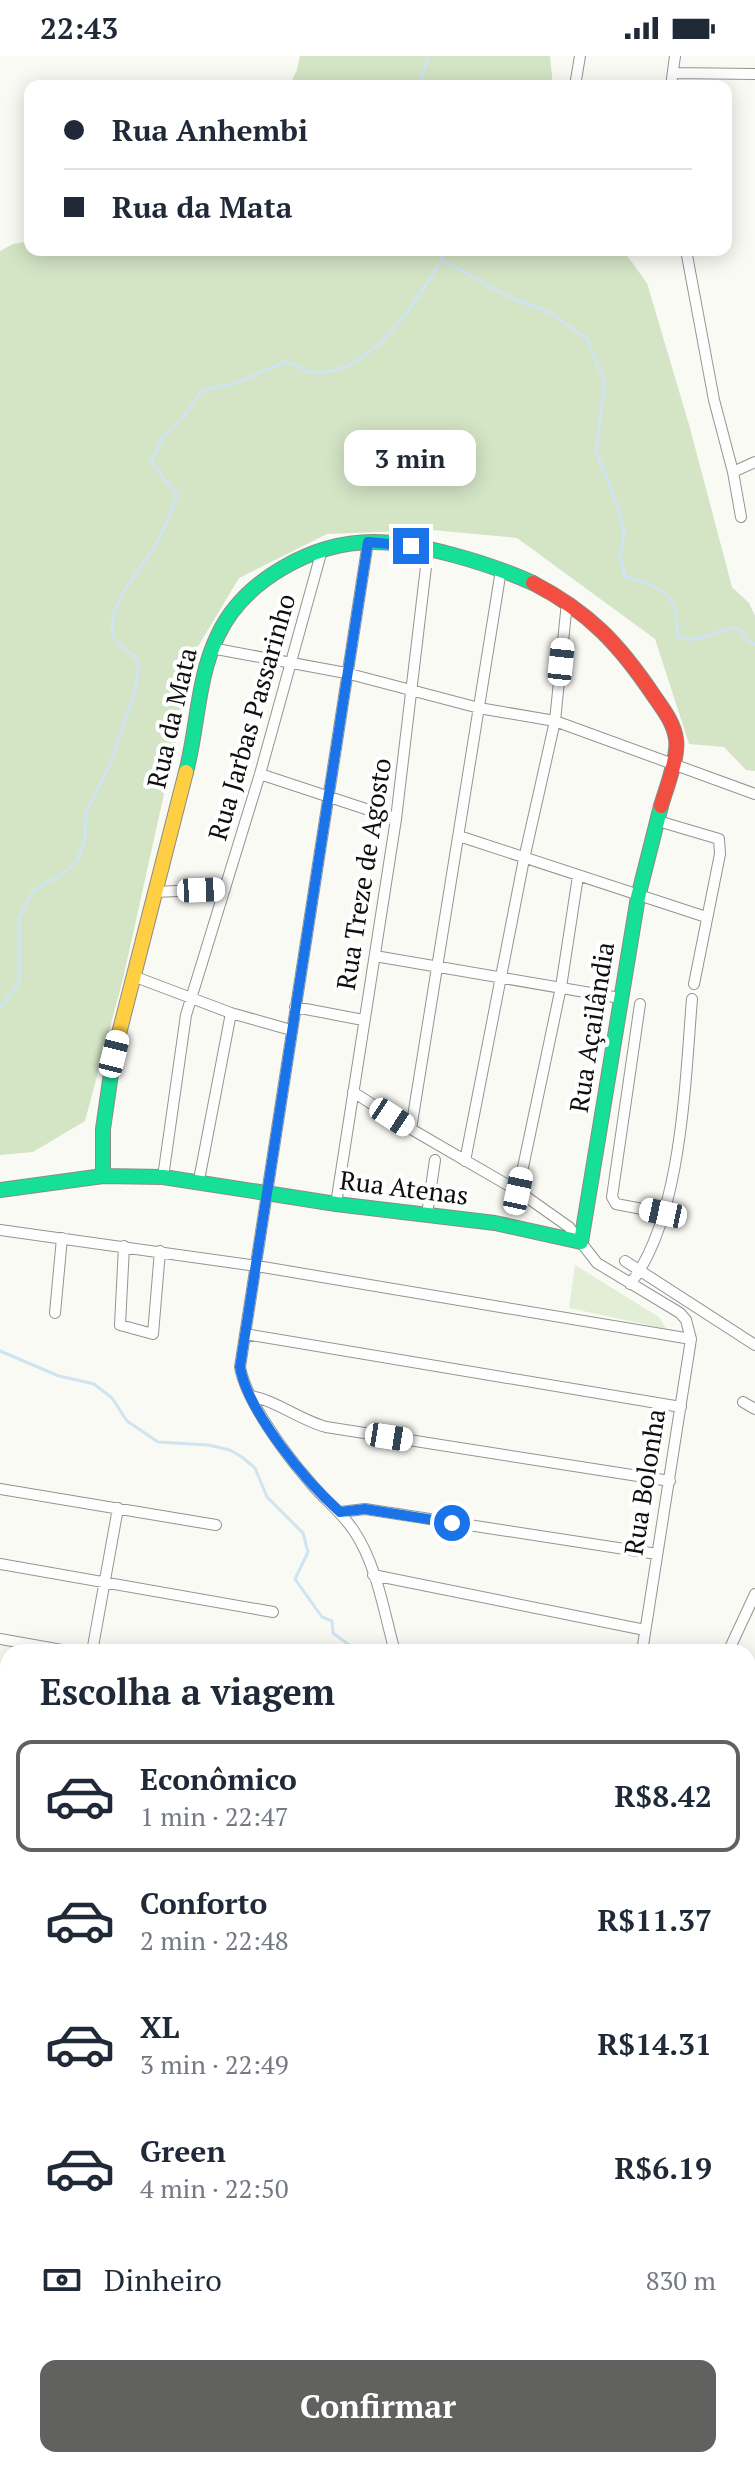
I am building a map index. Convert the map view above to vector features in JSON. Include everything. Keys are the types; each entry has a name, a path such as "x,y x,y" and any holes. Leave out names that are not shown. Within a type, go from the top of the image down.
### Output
{"street":[{"path":"576,80 580,56"},
{"path":"672,80 675,56"},
{"path":"673,73 755,74"},
{"path":"687,256 717,414 733,472 741,517"},
{"path":"733,472 755,462"},
{"path":"368,542 240,1367 247,1387 307,1480 340,1512 365,1550 393,1644"},
{"name":"Rua da Mata","path":"103,1176 102,1139 108,1080 190,757 204,672 211,648 230,613 243,597 266,578 322,550 368,542 393,543 472,560 539,585 567,602 603,627 636,666 675,730 677,745 658,821"},
{"name":"Rua Jarbas Passarinho","path":"163,1177 181,1037 293,662 322,550"},
{"name":"Rua Treze de Agosto","path":"336,1204 396,819 428,550"},
{"path":"411,1129 501,570"},
{"path":"465,1161 524,859 555,721 567,602"},
{"path":"211,648 346,673 479,708 555,721 755,794"},
{"path":"260,774 396,819"},
{"path":"658,821 719,839 720,854 694,984"},
{"name":"Rua Açailândia","path":"581,1242 638,897 658,821"},
{"path":"459,836 706,917"},
{"path":"518,1191 561,987 578,876"},
{"path":"154,892 225,889"},
{"path":"375,956 620,998"},
{"path":"133,976 191,1000 291,1030"},
{"path":"353,1092 518,1191 569,1227 597,1263 630,1284 640,1271 667,1200 679,1125 692,999"},
{"path":"640,1004 612,1197 616,1204 663,1213"},
{"path":"295,1007 363,1020"},
{"path":"199,1180 231,1013"},
{"path":"427,1214 435,1160"},
{"name":"Rua Atenas","path":"0,1190 103,1176 199,1180 267,1194 495,1223 581,1242"},
{"path":"0,1230 257,1266 691,1339"},
{"path":"55,1313 62,1238"},
{"path":"124,1246 121,1327 153,1334 160,1251"},
{"path":"625,1261 755,1345"},
{"name":"Rua Bolonha","path":"630,1284 680,1313 686,1320 691,1339 643,1644"},
{"path":"245,1334 681,1407"},
{"path":"247,1387 296,1417 326,1427 670,1481"},
{"path":"743,1402 755,1409"},
{"path":"0,1489 216,1525"},
{"path":"93,1644 118,1508"},
{"path":"340,1512 365,1509 657,1554"},
{"path":"0,1564 273,1612"},
{"path":"373,1575 645,1630"},
{"path":"732,1644 755,1594"},
{"path":"0,1639 28,1644"}],"green space":[{"path":"300,56 550,56 552,80 292,80"},
{"path":"24,242 24,256 627,256 647,283 732,587 749,603 755,616 755,771 746,770 724,747 689,744 655,639 517,538 433,530 327,534 239,578 196,650 123,979 85,1121 33,1152 0,1155 0,251"},
{"path":"575,1265 659,1317 666,1329 569,1308"}],"waterway":[{"path":"422,80 428,56"},
{"path":"441,256 442,260 513,299 549,312 587,339 605,383 596,451 618,507 624,532 620,558 625,577 656,588 669,597 676,612 679,638 694,639 739,628 749,642 755,644"},
{"path":"0,1008 19,983 19,918 33,891 67,871 77,861 85,839 86,813 110,764 135,691 139,664 116,641 112,626 118,602 158,541 177,495 151,462 163,437 180,421 202,391 236,383 285,362 319,373 339,369 358,360 391,331 442,260"},
{"path":"0,1351 59,1376 94,1384 112,1398 127,1421 158,1442 208,1445 230,1450 242,1457 255,1468 267,1497 303,1533 308,1552 295,1579 322,1617 332,1621 333,1633 348,1644"}],"traffic: fast":[{"path":"186,772 202,685 218,635 245,597 283,568 327,549 350,544 392,543 455,555 533,583"},
{"path":"0,1190 103,1176 163,1177 336,1204 495,1223 581,1242 638,897 661,806"},
{"path":"103,1176 103,1129 114,1053"}],"traffic: slow":[{"path":"114,1053 186,772"}],"traffic: jam":[{"path":"533,583 571,606 601,631 628,660 668,716 675,733 676,754 661,806"}],"route":[{"path":"411,546 368,542 240,1367 258,1409 307,1480 340,1512 365,1509 452,1523"}]}
